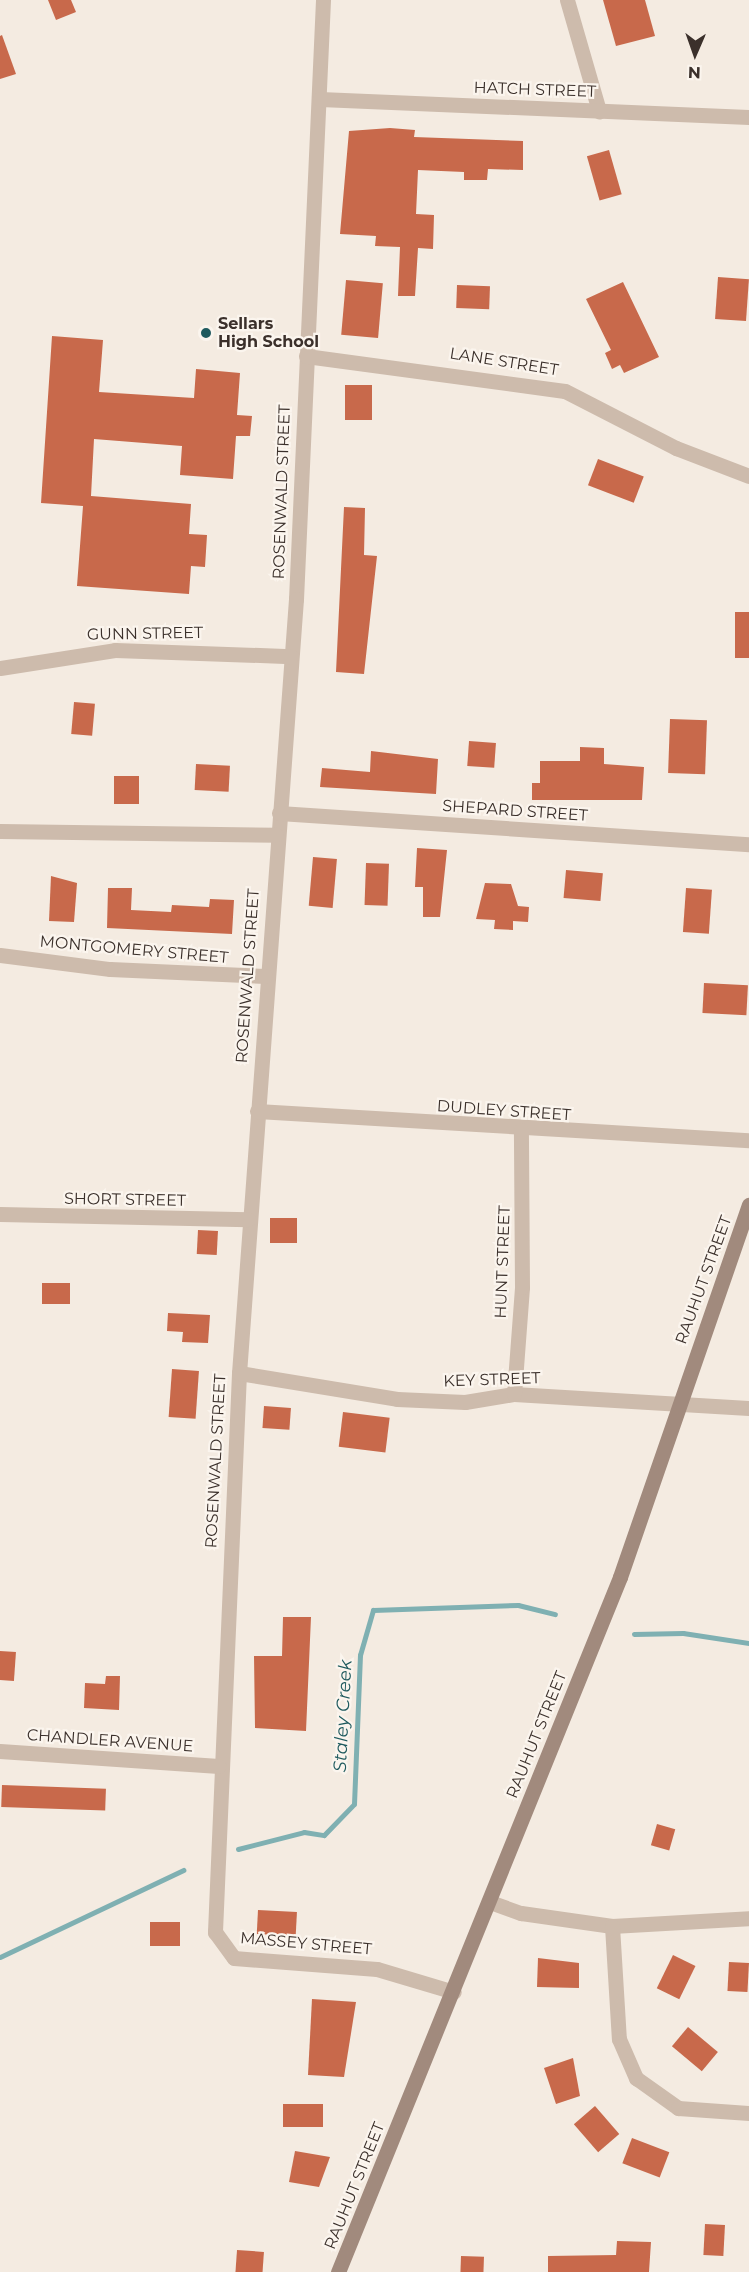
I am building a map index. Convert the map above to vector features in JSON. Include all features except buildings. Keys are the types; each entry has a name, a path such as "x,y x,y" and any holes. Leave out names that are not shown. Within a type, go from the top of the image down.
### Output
{"main road":[{"name":"RAUHUT STREET","path":"338,2272 454,1992 620,1577 676,1407 749,1204"}],"street":[{"name":"ROSENWALD STREET","path":"224,1952 215,1932 218,1766 248,1219 291,656 320,99 323,0"},
{"path":"567,0 599,111"},
{"name":"HATCH STREET","path":"320,99 749,117"},
{"name":"LANE STREET","path":"306,356 564,391 676,448 749,476"},
{"name":"GUNN STREET","path":"0,669 115,650 291,656"},
{"name":"SHEPARD STREET","path":"279,813 749,844"},
{"path":"0,831 276,835"},
{"name":"MONTGOMERY STREET","path":"0,955 110,969 265,976"},
{"name":"DUDLEY STREET","path":"257,1111 520,1130 749,1140"},
{"name":"HUNT STREET","path":"514,1395 522,1276 520,1130"},
{"name":"SHORT STREET","path":"0,1214 248,1219"},
{"name":"KEY STREET","path":"239,1373 397,1399 465,1402 514,1395 676,1407 749,1408"},
{"name":"CHANDLER AVENUE","path":"0,1751 218,1766"},
{"path":"490,1902 544,1918 612,1926 749,1918"},
{"path":"612,1926 619,2039 636,2078 678,2108 749,2113"},
{"name":"MASSEY STREET","path":"224,1952 245,1960 377,1969 454,1992"}],"waterway":[{"name":"Staley Creek","path":"238,1849 304,1832 324,1835 354,1804 360,1655 373,1610 518,1605 555,1614"},
{"name":"Staley Creek","path":"634,1634 683,1633 749,1643"},
{"name":"Staley Creek","path":"0,1957 183,1870"}],"place":[{"name":"Sellars High School","path":"206,333"}]}
